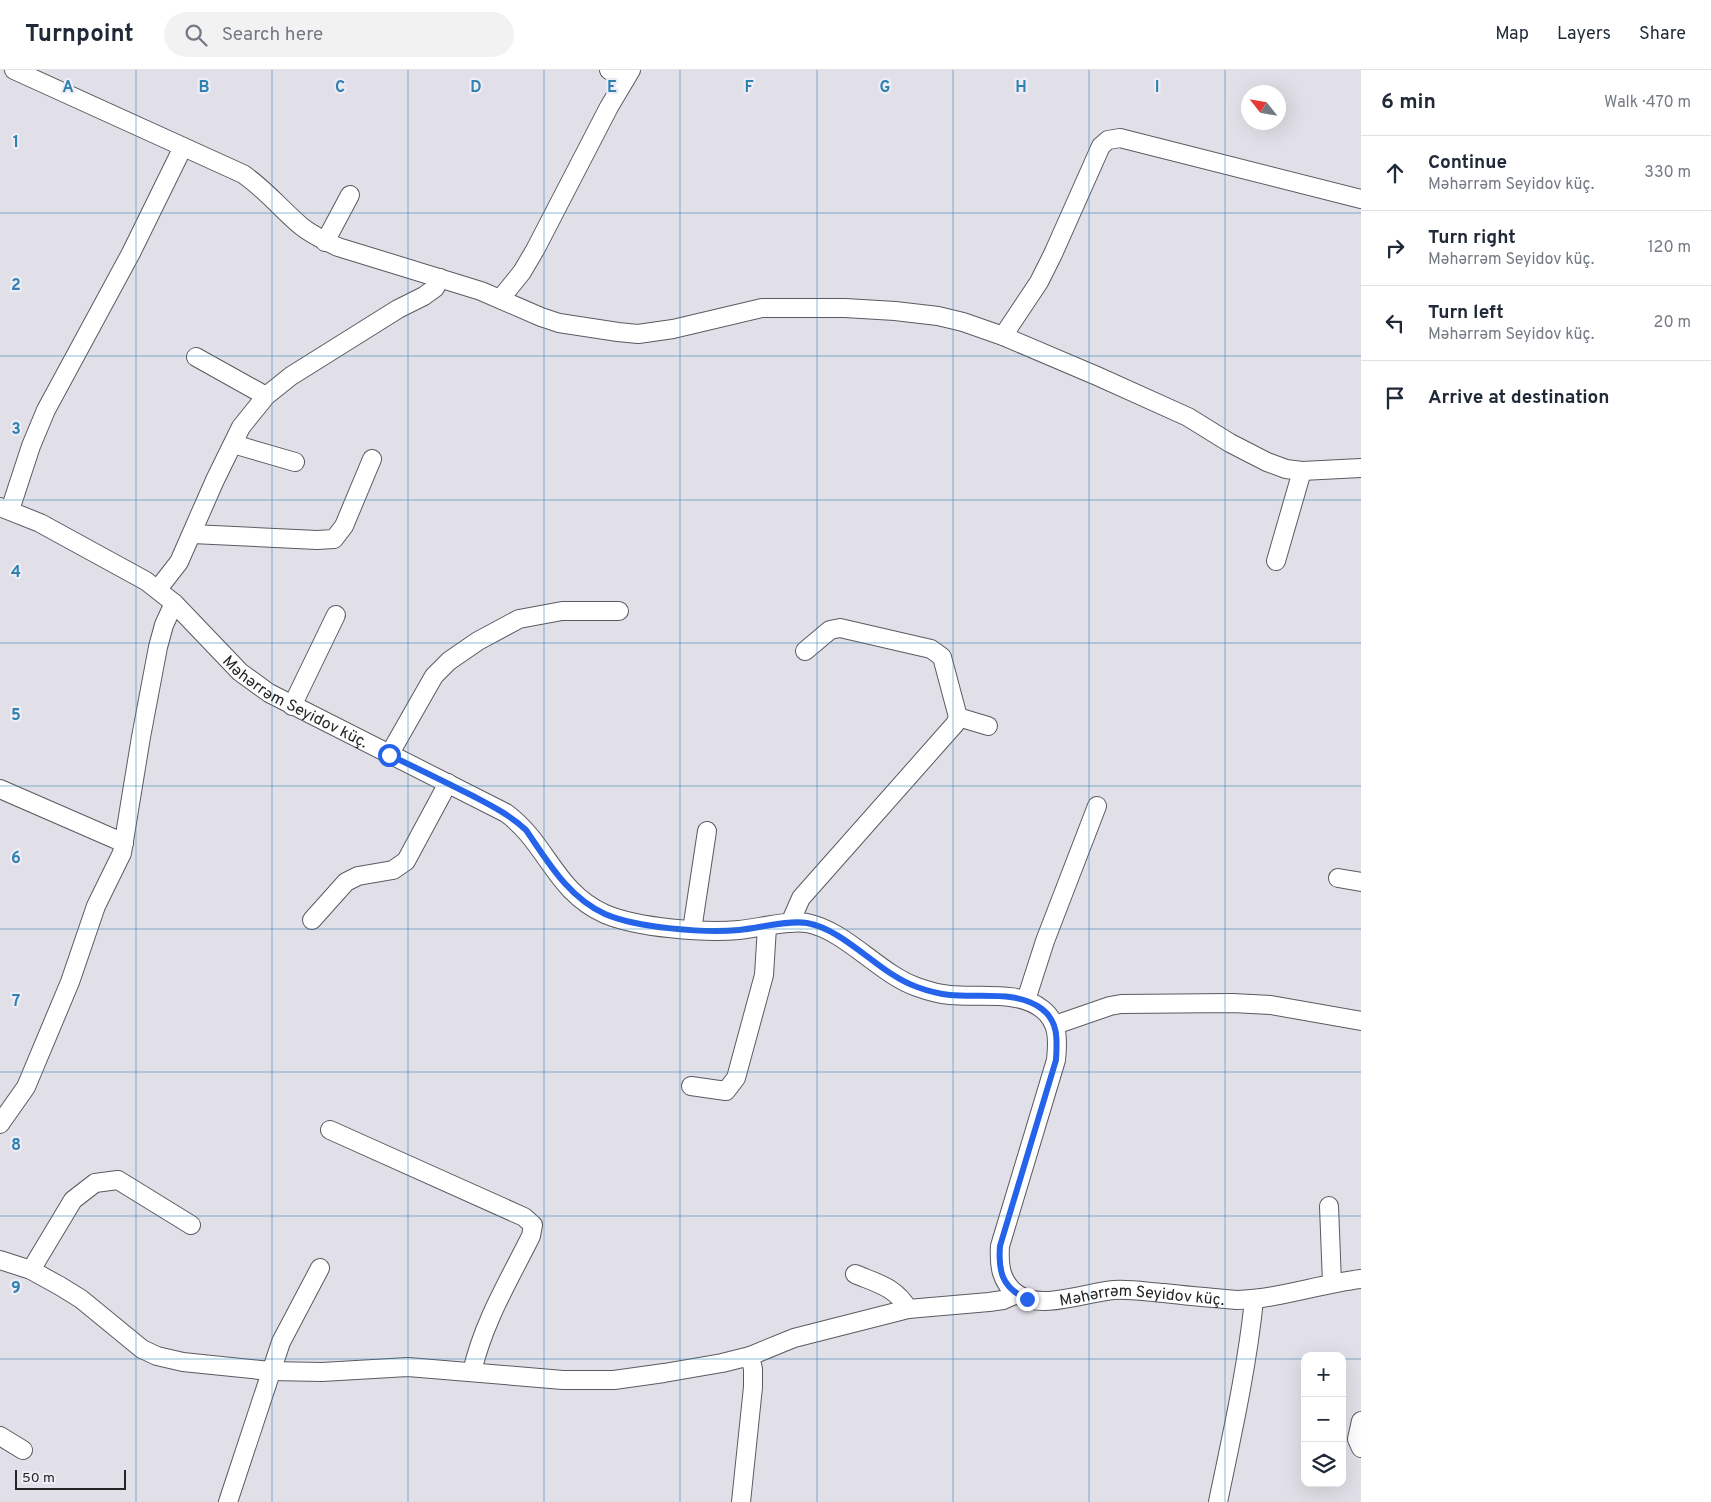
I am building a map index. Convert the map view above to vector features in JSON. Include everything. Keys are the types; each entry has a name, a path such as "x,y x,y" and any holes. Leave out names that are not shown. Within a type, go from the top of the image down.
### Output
{"street":[{"path":"14,70 237,171 258,184 300,225 325,242 501,298 541,317 559,323 638,334 673,329 762,308 845,308 938,316 963,322 1002,336 1175,411 1230,443 1267,462 1286,469 1302,471 1361,468"},
{"path":"501,298 522,272 535,250 628,75 609,70"},
{"path":"1002,336 1039,282 1101,146 1108,140 1120,138 1361,199"},
{"path":"5,508 46,410 131,253 183,147"},
{"path":"325,242 350,196"},
{"path":"158,589 178,562 215,480 233,444 254,409 266,396 291,376 390,314 424,296 435,288 440,278"},
{"path":"196,357 266,396"},
{"path":"233,444 295,462"},
{"path":"192,534 317,540 334,539 344,526 372,459"},
{"path":"1276,561 1302,471"},
{"name":"Məhərrəm Seyidov küç.","path":"5,508 40,523 158,589 174,603 240,672 270,694 506,813 526,830 570,890 581,901 591,907 624,920 692,930 713,931 805,923 830,932 901,980 916,987 934,993 1026,1000 1040,1007 1048,1014 1055,1025"},
{"path":"0,1124 26,1087 70,982 96,906 122,853 158,647 164,626 174,603"},
{"path":"389,755 434,676 449,661 478,641 519,619 562,612 619,611"},
{"path":"292,706 336,615"},
{"path":"790,923 800,898 955,724 958,718 942,658 931,649 840,628 830,630 806,650"},
{"path":"958,718 988,726"},
{"path":"312,920 346,882 358,876 393,870 406,861 448,783"},
{"path":"0,789 124,843"},
{"path":"1026,1000 1045,941 1097,806"},
{"path":"692,930 707,832"},
{"path":"1338,878 1361,882"},
{"path":"691,1086 726,1091 736,1078 764,975 767,927"},
{"path":"0,1260 31,1270 81,1299 142,1348 157,1356 183,1362 270,1371 322,1372 408,1366 563,1380 614,1380 683,1370 750,1356 794,1338 908,1309 1004,1300 1017,1294 1002,1276 999,1262 1000,1246 1056,1060 1058,1041 1055,1025 1121,1004 1232,1002 1271,1004 1361,1021"},
{"path":"330,1130 524,1218 533,1225 531,1236 487,1323 476,1352 472,1372"},
{"path":"31,1270 73,1200 95,1183 118,1180 191,1225"},
{"path":"1329,1206 1332,1283"},
{"path":"228,1502 280,1342 320,1268"},
{"path":"855,1274 892,1289 903,1300 908,1309"},
{"name":"Məhərrəm Seyidov küç.","path":"1017,1294 1027,1299 1042,1301 1060,1300 1114,1290 1133,1290 1254,1300 1332,1283 1361,1279"},
{"path":"1218,1502 1243,1381 1254,1300"},
{"path":"741,1502 753,1386 753,1369 750,1356"},
{"path":"1361,1421 1357,1439 1361,1448"},
{"path":"0,1436 23,1450"}],"route":[{"path":"389,755 506,813 526,830 560,879 570,890 581,901 606,914 624,920 656,926 713,931 805,923 818,926 830,932 901,980 916,987 934,993 1026,1000 1040,1007 1048,1014 1055,1025 1058,1041 1056,1060 1000,1246 999,1262 1002,1276 1008,1285 1017,1294 1027,1299"}]}
